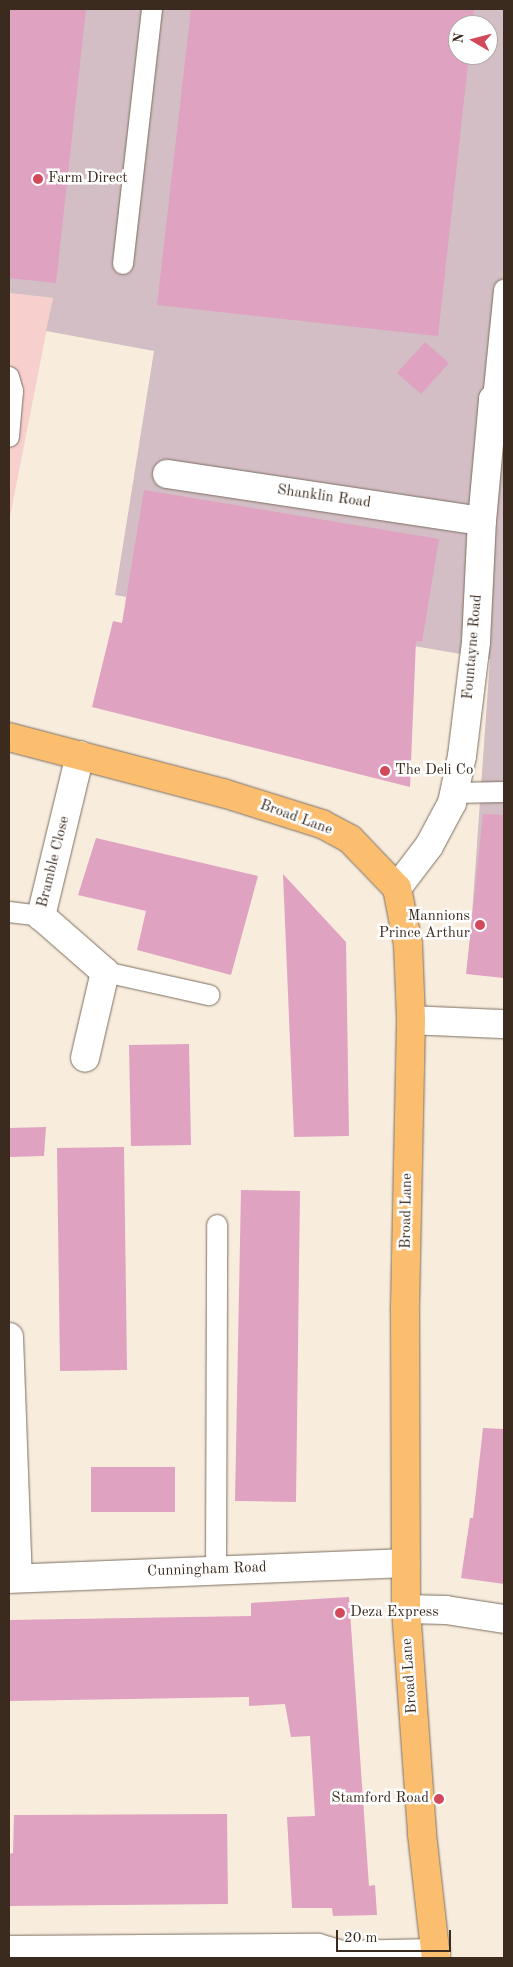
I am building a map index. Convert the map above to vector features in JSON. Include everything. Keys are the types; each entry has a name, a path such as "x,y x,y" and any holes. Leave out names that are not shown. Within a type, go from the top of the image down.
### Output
{"main road":[{"name":"Broad Lane","path":"9,738 223,793 322,824 350,839 397,888 408,944 411,1020 405,1312 406,1609 421,1824 436,1956"}],"street":[{"name":"Fountayne Road","path":"397,888 436,835 454,793 476,642 482,521 499,400"},
{"name":"Shanklin Road","path":"166,474 482,521"},
{"name":"Bramble Close","path":"80,755 41,916 105,972"},
{"path":"85,1058 105,972"},
{"path":"411,1020 504,1024"},
{"path":"9,1337 14,1579"},
{"name":"Cunningham Road","path":"14,1579 406,1563"},
{"path":"406,1609 446,1610 504,1619"},
{"path":"9,1950 242,1953 318,1948 342,1956 436,1956"}],"lane":[{"path":"123,264 152,9"},
{"path":"499,400 504,290"},
{"path":"9,377 13,391 9,437"},
{"path":"454,793 504,792"},
{"path":"9,912 41,916"},
{"path":"105,972 209,995"},
{"path":"216,1570 217,1225"}],"shaded area":[{"path":"9,9 504,9 504,974 468,972 490,659 115,595 154,351 46,331 53,298 9,293"},
{"path":"9,293 53,298 9,522"}],"building":[{"name":"Farm Direct","path":"9,9 86,9 56,283 9,278"},
{"path":"191,9 474,9 474,15 448,15 448,65 468,65 438,336 157,305"},
{"path":"425,342 449,363 421,394 397,373"},
{"path":"144,490 439,539 422,642 416,641 410,787 92,707 113,621 122,623"},
{"path":"483,814 504,815 504,978 466,974"},
{"path":"96,838 258,876 231,975 137,950 146,911 78,895"},
{"path":"283,874 346,942 349,1136 294,1137"},
{"path":"189,1044 191,1145 131,1146 129,1045"},
{"path":"46,1127 44,1156 9,1157 9,1128"},
{"path":"124,1147 127,1370 60,1371 57,1148"},
{"path":"241,1190 300,1191 296,1502 235,1501"},
{"path":"483,1428 504,1429 504,1584 461,1578 470,1518 473,1518"},
{"path":"91,1467 175,1467 175,1512 91,1512"},
{"path":"349,1597 369,1886 375,1885 377,1915 333,1916 332,1908 292,1908 287,1817 315,1816 310,1736 291,1737 285,1704 249,1706 249,1697 9,1701 9,1620 251,1616 251,1603"},
{"path":"227,1814 228,1904 9,1906 9,1854 13,1853 14,1815"}],"place":[{"name":"Farm Direct","path":"38,179"},
{"name":"The Deli Co","path":"385,771"},
{"name":"Mannions Prince Arthur","path":"480,925"},
{"name":"Deza Express","path":"340,1613"},
{"name":"Stamford Road","path":"439,1799"}]}
